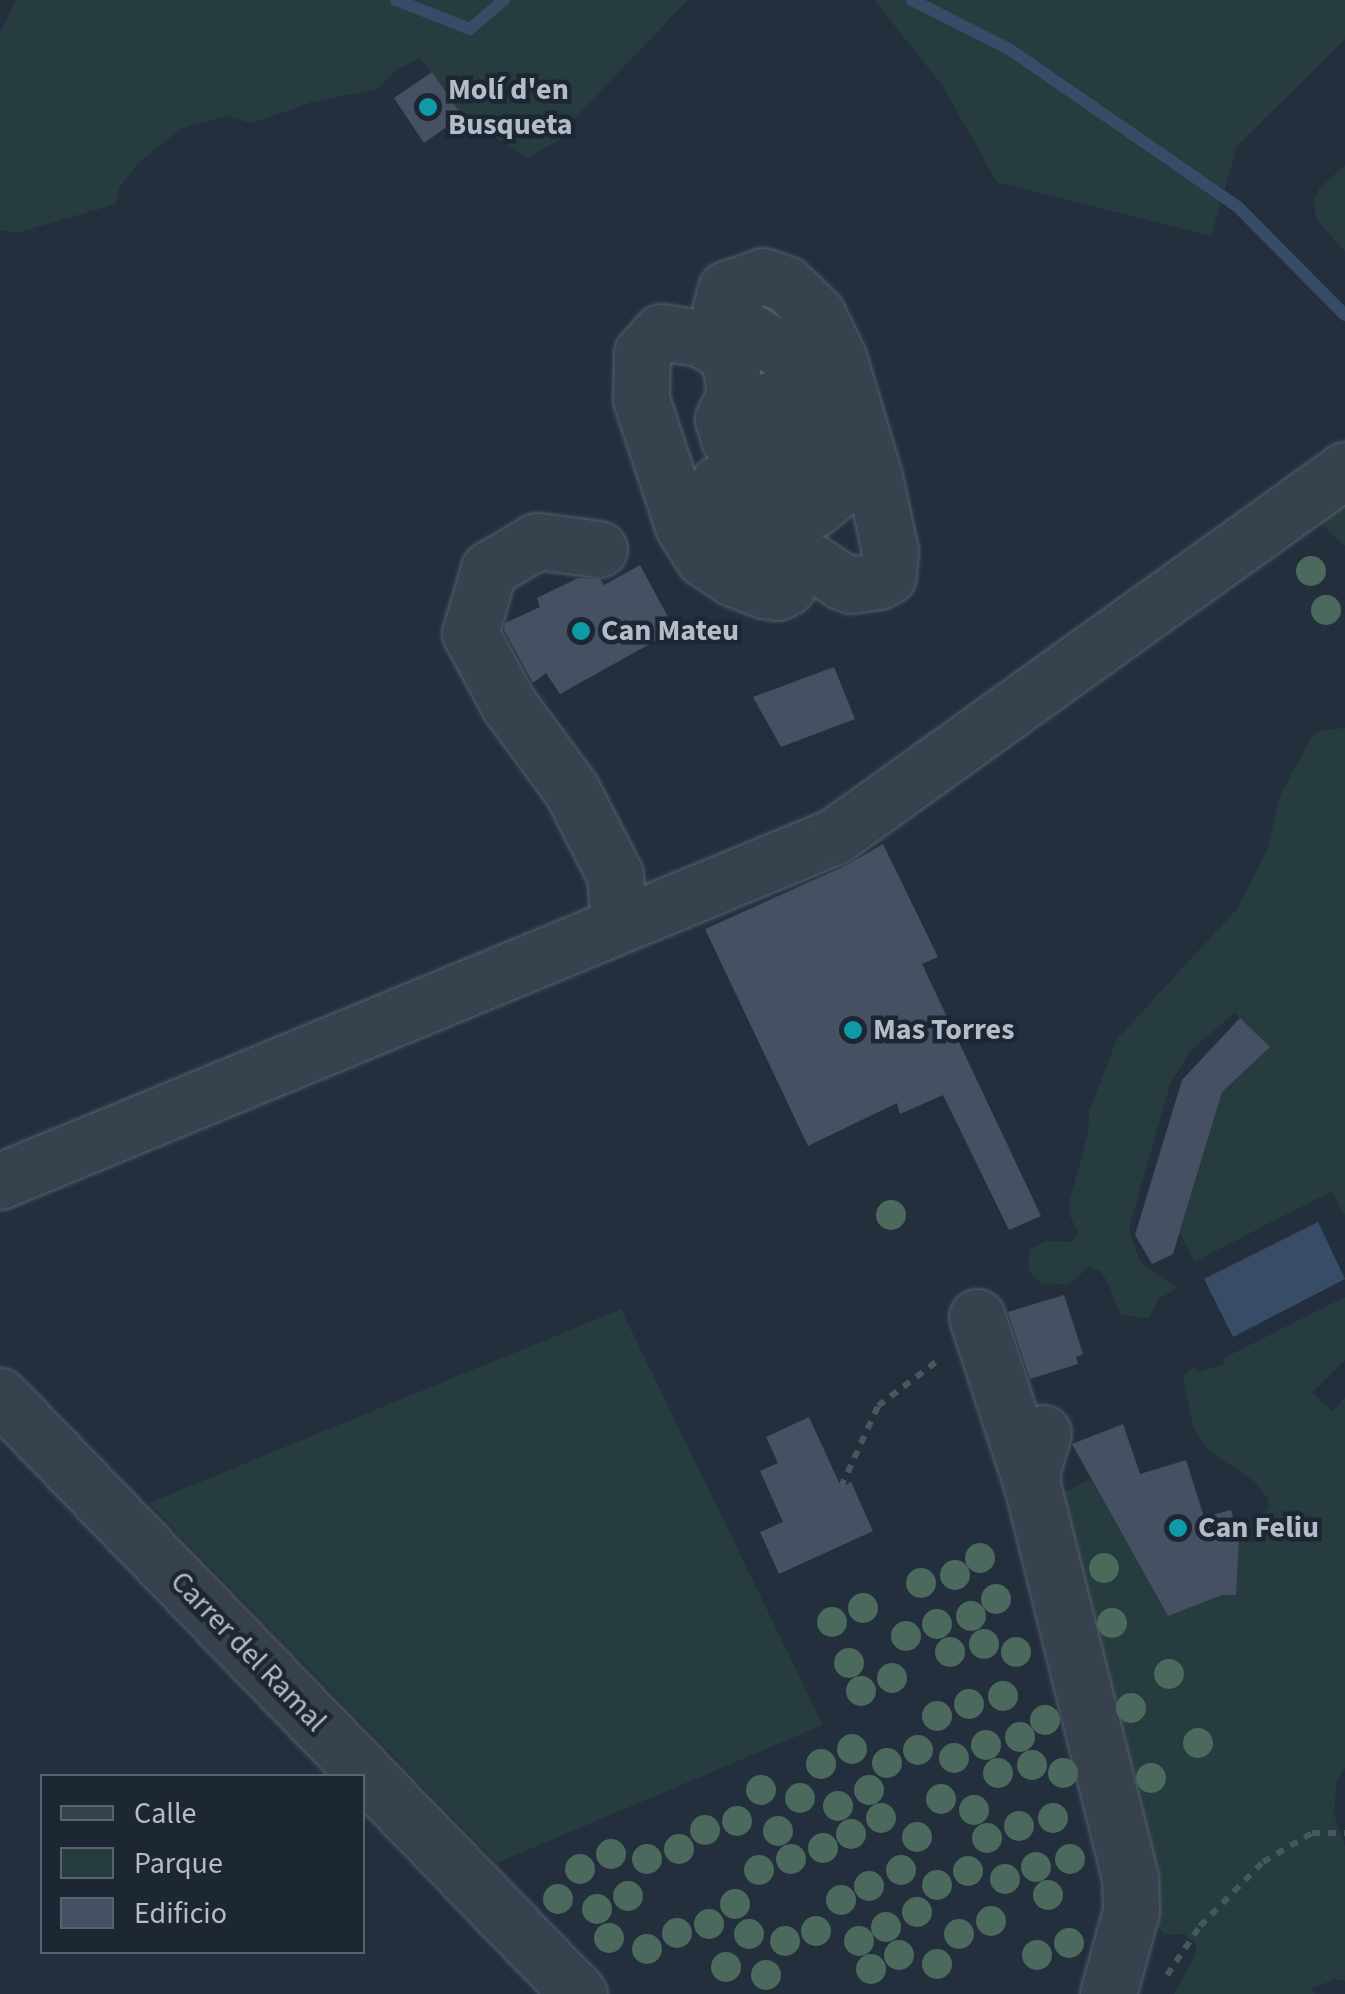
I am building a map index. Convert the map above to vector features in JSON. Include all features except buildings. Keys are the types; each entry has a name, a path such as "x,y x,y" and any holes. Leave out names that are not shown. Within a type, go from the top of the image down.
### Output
{"street":[{"path":"763,276 786,284 817,314 827,332 874,477 891,568 878,581 851,585 746,519 741,504 760,491 761,483 750,473 719,483 712,494 713,524 736,544 778,566 788,578 787,586 777,592 733,578 703,558 683,526 640,399 639,369 642,352 661,332 699,338 721,350 736,379 723,419 729,439 749,437 756,414 770,400 792,407 799,420 791,490 804,506 814,509 830,500 836,492 835,467 804,364 739,325 721,307 726,288 763,276"},
{"path":"0,1181 835,836 1345,470"},
{"path":"599,549 537,541 490,569 470,633 509,705 571,788 616,875 619,925"},
{"path":"977,1318 1037,1459 1130,1878 1131,1911 1108,1994"},
{"name":"Carrer del Ramal","path":"0,1396 579,1994"}],"path":[{"path":"841,1487 878,1406 936,1362"},
{"path":"1164,1980 1200,1926 1264,1862 1312,1833 1345,1833"}],"green space":[{"path":"16,0 688,0 573,120 559,140 528,158 462,116 420,58 396,70 377,89 312,102 252,123 226,116 181,129 138,163 119,188 116,204 16,233 0,230 0,33"},
{"path":"874,0 1345,0 1345,39 1237,146 1211,236 997,182 942,85"},
{"path":"1345,165 1345,252 1317,220 1313,202 1319,189"},
{"path":"1345,487 1345,546 1309,513"},
{"path":"1345,728 1345,1216 1332,1191 1194,1262 1180,1233 1222,1092 1270,1047 1235,1013 1190,1051 1170,1084 1129,1228 1140,1262 1177,1288 1158,1299 1150,1317 1143,1318 1121,1315 1107,1281 1100,1271 1089,1267 1069,1284 1043,1285 1029,1271 1029,1250 1047,1241 1071,1242 1079,1234 1069,1214 1070,1199 1088,1134 1089,1111 1117,1039 1237,909 1268,848 1280,796 1309,741 1318,731"},
{"path":"1345,1297 1345,1360 1312,1393 1333,1411 1345,1397 1345,1768 1337,1780 1334,1815 1345,1846 1345,1981 1336,1979 1310,1989 1316,1994 1174,1994 1196,1954 1196,1945 1185,1934 1164,1935 1157,1924 1153,1905 1160,1879 1059,1495 1091,1479 1168,1616 1222,1595 1236,1595 1239,1539 1268,1508 1268,1499 1254,1481 1208,1450 1193,1426 1183,1377 1194,1367 1198,1373 1224,1364 1224,1358"},
{"path":"621,1309 823,1725 497,1863 149,1503"}],"water":[{"path":"1318,1222 1345,1279 1233,1337 1204,1279"}],"waterway":[{"path":"396,0 470,29 504,0"},
{"path":"912,0 1009,49 1238,207 1345,315"}],"place":[{"name":"Molí d'en Busqueta","path":"428,107"},
{"name":"Can Mateu","path":"581,631"},
{"name":"Mas Torres","path":"853,1030"},
{"name":"Can Feliu","path":"1178,1528"}]}
